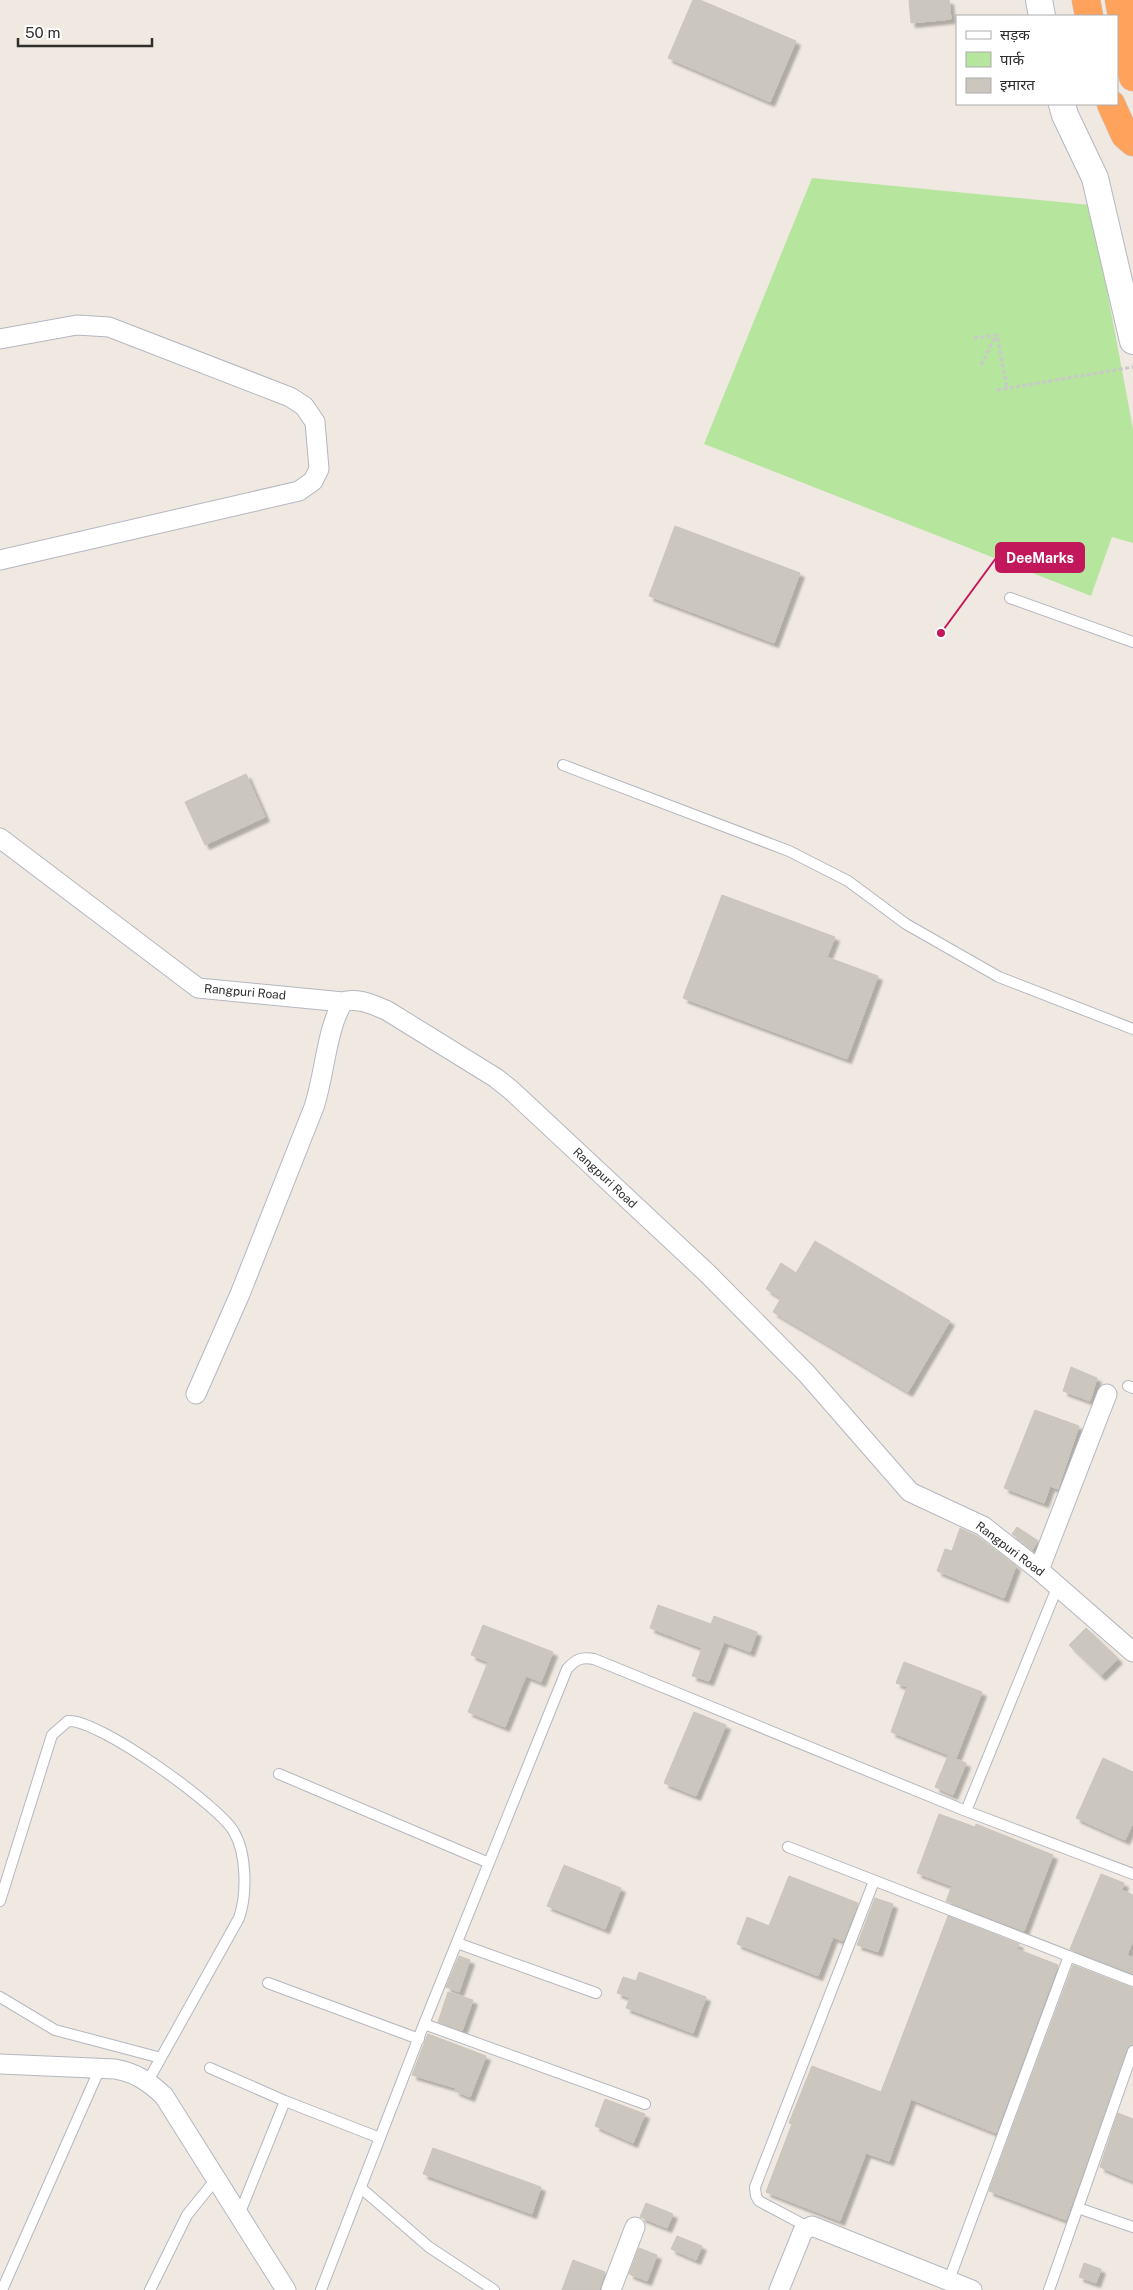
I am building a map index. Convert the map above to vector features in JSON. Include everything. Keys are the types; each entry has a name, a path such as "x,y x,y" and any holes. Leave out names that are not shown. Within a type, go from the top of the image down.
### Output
{"highway":[{"path":"1086,0 1090,15"},
{"path":"1119,0 1133,77"},
{"path":"1111,105 1125,135 1133,142"}],"main road":[{"path":"1038,0 1042,15"},
{"path":"1062,105 1065,115 1095,178 1133,341"}],"street":[{"path":"0,339 77,325 109,327 290,397 304,406 315,422 319,469 313,481 299,491 0,560"},
{"name":"Rangpuri Road","path":"0,838 198,988 343,1002 350,999 386,1010 496,1078 714,1280 807,1374 910,1492 983,1526 1039,1570 1133,1652"},
{"path":"196,1394 243,1287 314,1107 322,1084 334,1021 343,1002"},
{"path":"1039,1570 1107,1394"},
{"path":"0,2064 100,2068 133,2073 148,2081 164,2096 286,2290"},
{"path":"779,2290 803,2231 808,2226 816,2226 947,2285 972,2290"},
{"path":"611,2290 635,2227"}],"lane":[{"path":"1010,598 1133,642"},
{"path":"563,765 789,851 848,881 906,924 999,977 1133,1029"},
{"path":"966,1811 1058,1588"},
{"path":"321,2290 424,2024 567,1669 574,1661 582,1657 606,1663 966,1811 1133,1874"},
{"path":"0,1901 52,1735 68,1722 84,1724 155,1764 227,1822 238,1842 245,1890 244,1903 239,1918 148,2081"},
{"path":"279,1774 489,1863"},
{"path":"788,1847 1133,1981"},
{"path":"808,2226 759,2201 756,2196 755,2187 874,1880"},
{"path":"457,1943 596,1993"},
{"path":"947,2285 1069,1956"},
{"path":"268,1983 419,2038"},
{"path":"0,1996 55,2030 161,2058"},
{"path":"424,2024 644,2104"},
{"path":"1049,2290 1133,2051"},
{"path":"2,2290 100,2068"},
{"path":"210,2068 285,2101 380,2138"},
{"path":"239,2215 285,2101"},
{"path":"150,2290 187,2215 216,2179"},
{"path":"361,2188 428,2247 494,2290"},
{"path":"1078,2208 1133,2227"}],"path":[{"path":"974,338 997,335"},
{"path":"981,365 997,335"},
{"path":"997,335 1007,388"},
{"path":"997,390 1133,367"}],"green space":[{"path":"812,178 1091,205 1133,429 1133,543 1112,537 1091,596 704,444"}],"building":[{"path":"693,0 700,0 796,41 770,102 668,58"},
{"path":"909,0 949,0 951,19 911,23"},
{"path":"675,526 800,573 774,643 649,596"},
{"path":"246,774 265,817 205,845 185,802"},
{"path":"722,895 835,937 827,957 878,976 847,1059 683,998"},
{"path":"815,1241 950,1321 908,1392 773,1312 781,1298 766,1289 781,1263 796,1273"},
{"path":"1071,1367 1097,1378 1090,1401 1063,1391"},
{"path":"1035,1410 1079,1426 1058,1489 1050,1486 1044,1503 1004,1488"},
{"path":"1017,1527 1038,1541 1032,1550 1012,1534"},
{"path":"960,1528 977,1536 1016,1566 1004,1598 937,1571 945,1549 952,1551"},
{"path":"658,1605 711,1624 714,1616 757,1632 750,1652 724,1642 709,1681 692,1676 702,1648 650,1628"},
{"path":"483,1625 553,1652 541,1682 526,1676 505,1727 468,1712 488,1662 471,1655"},
{"path":"1086,1628 1118,1659 1101,1676 1069,1645"},
{"path":"904,1662 982,1692 956,1758 891,1732 907,1687 896,1683"},
{"path":"694,1712 726,1725 696,1796 664,1783"},
{"path":"948,1756 966,1763 953,1795 935,1787"},
{"path":"1103,1758 1133,1772 1133,1823 1125,1840 1076,1818"},
{"path":"939,1814 975,1827 976,1824 1053,1855 1024,1931 946,1901 952,1886 917,1873"},
{"path":"564,1865 621,1888 605,1929 547,1906"},
{"path":"1101,1874 1124,1883 1122,1890 1133,1895 1133,1940 1127,1955 1133,1958 1133,1974 1070,1949"},
{"path":"789,1876 858,1903 843,1941 833,1937 818,1976 737,1944 747,1917 769,1926"},
{"path":"875,1898 893,1904 878,1952 857,1945"},
{"path":"948,1916 1019,1944 1017,1949 1058,1965 996,2133 911,2099 889,2161 866,2153 840,2221 766,2192 792,2124 789,2123 812,2066 881,2092"},
{"path":"459,1956 470,1960 459,1992 446,1987"},
{"path":"1073,1965 1133,1988 1133,2044 1127,2049 1066,2220 989,2191"},
{"path":"639,1972 706,1997 693,2033 626,2008 630,1998 617,1993 623,1977 636,1981"},
{"path":"448,1992 473,2000 462,2031 438,2022"},
{"path":"428,2034 486,2056 470,2097 455,2091 456,2088 412,2075"},
{"path":"605,2099 645,2114 633,2143 595,2126"},
{"path":"1118,2113 1133,2119 1133,2181 1100,2167"},
{"path":"433,2148 541,2187 532,2214 423,2174"},
{"path":"646,2203 673,2214 667,2228 640,2217"},
{"path":"677,2236 702,2246 696,2260 671,2249"},
{"path":"639,2248 657,2255 647,2281 629,2274"},
{"path":"573,2260 605,2272 599,2290 562,2290"},
{"path":"1084,2263 1101,2269 1096,2283 1079,2277"}],"place":[{"name":"DeeMarks","path":"941,633"}]}
